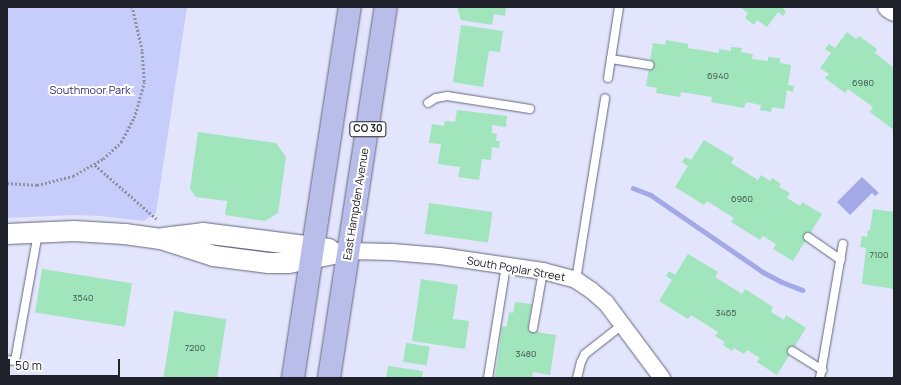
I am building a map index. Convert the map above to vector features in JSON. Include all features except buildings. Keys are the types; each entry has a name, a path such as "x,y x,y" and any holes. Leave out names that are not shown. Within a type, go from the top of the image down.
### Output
{"main road":[{"name":"CO 30","path":"293,378 350,7"},
{"name":"East Hampden Avenue","path":"329,378 386,7"}],"street":[{"path":"888,7 894,11"},
{"name":"South Poplar Street","path":"7,234 39,232 90,232 161,239 203,233 313,253 349,251 429,255 543,271 576,280 602,300 662,378"}],"lane":[{"path":"608,78 619,7"},
{"path":"611,59 650,65"},
{"path":"428,103 436,98 447,96 530,109"},
{"path":"576,280 605,98"},
{"path":"7,360 15,361 39,232"},
{"path":"808,237 841,260"},
{"path":"792,352 821,374 843,244"},
{"path":"488,378 506,266"},
{"path":"533,328 543,271"},
{"path":"577,378 581,362 585,354 622,325"}],"path":[{"path":"7,183 37,185 51,183 73,176 95,165 113,151 121,142 134,118 142,94 144,70 132,7"},
{"path":"95,165 157,218"}],"green space":[{"name":"Southmoor Park","path":"7,7 187,7 156,213 144,221 101,216 72,215 7,218"}],"shaded area":[{"path":"862,177 879,193 875,196 872,193 850,215 837,202"}],"waterway":[{"path":"633,188 651,195 763,272 782,282 803,290"}]}
